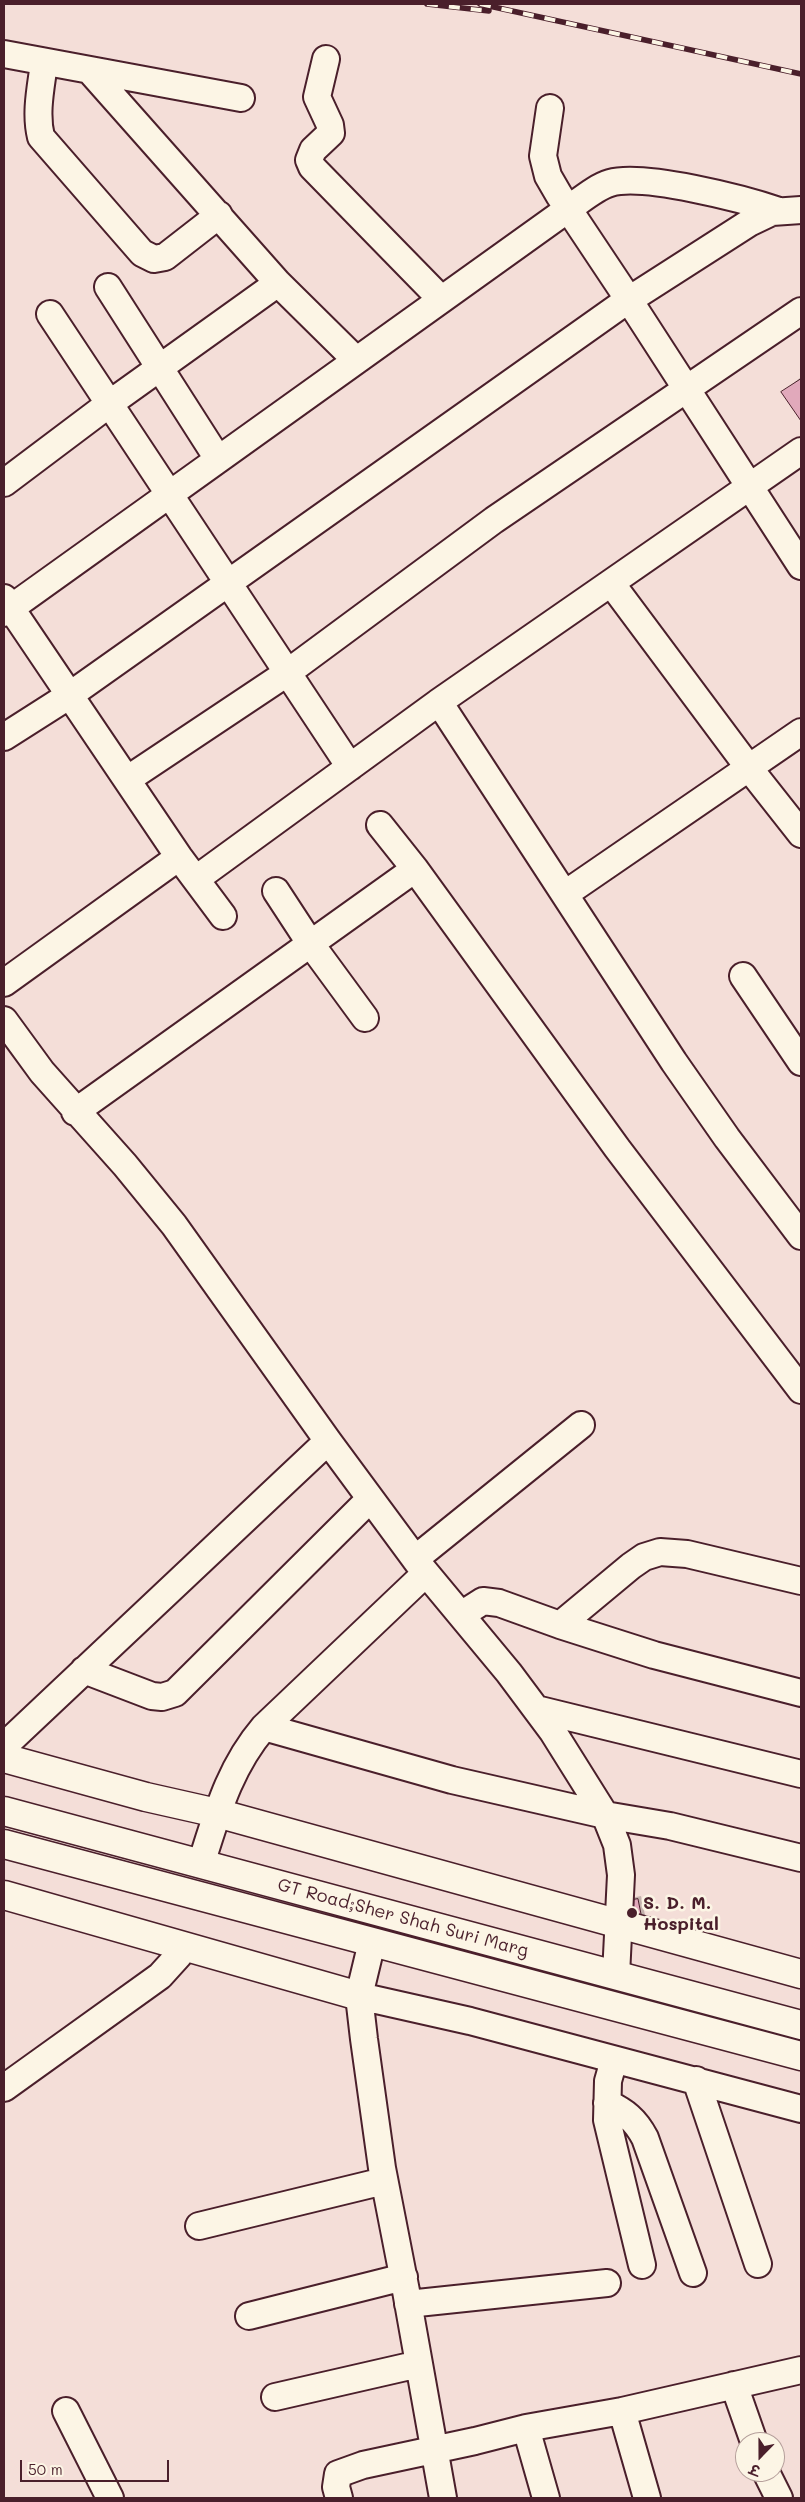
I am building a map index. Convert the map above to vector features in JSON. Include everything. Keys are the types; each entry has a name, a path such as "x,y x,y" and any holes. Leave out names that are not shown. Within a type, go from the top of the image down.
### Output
{"main road":[{"path":"4,1758 146,1797 217,1813 617,1925 801,1974"},
{"name":"GT Road;Sher Shah Suri Marg","path":"4,1811 801,2025"},
{"name":"GT Road;Sher Shah Suri Marg","path":"4,1844 801,2056"},
{"path":"4,1895 359,1996"}],"street":[{"path":"4,54 91,72 241,98"},
{"path":"326,59 317,97 330,125 331,133 313,150 309,160 312,168 442,299"},
{"path":"44,62 40,94 39,127 42,137 142,253 154,259 165,257 219,215"},
{"path":"91,72 278,283 356,360"},
{"path":"550,108 543,156 548,176 801,566"},
{"path":"223,916 179,857 70,695 6,607 218,459 568,209 608,183 622,180 642,181 741,198 790,211"},
{"path":"4,736 70,695 629,300 750,223 790,211"},
{"path":"4,483 109,404 278,283"},
{"path":"108,287 158,369 218,459"},
{"path":"128,779 287,673 494,520 801,311"},
{"path":"50,314 167,494 228,582 350,767"},
{"path":"196,879 439,702 801,451"},
{"path":"611,583 749,768 801,834"},
{"path":"439,702 674,1062 727,1138 801,1236"},
{"path":"565,894 801,732"},
{"path":"380,825 415,869 617,1148 801,1390"},
{"path":"4,983 179,857"},
{"path":"76,1112 415,869"},
{"path":"276,890 310,943 365,1018"},
{"path":"743,976 801,1062"},
{"path":"4,1020 42,1072 174,1225 328,1442 420,1566 553,1732 605,1815 617,1845 621,1875 621,1900 617,1925 616,1975"},
{"path":"201,1864 217,1813 234,1770 246,1748 264,1727 420,1566 581,1425"},
{"path":"4,1746 328,1442"},
{"path":"84,1670 152,1696 162,1697 175,1693 370,1499"},
{"path":"560,1625 631,1566 644,1557 660,1552 687,1554 801,1581"},
{"path":"461,1615 476,1604 487,1600 654,1655 801,1693"},
{"path":"536,1709 801,1774"},
{"path":"264,1727 452,1780 605,1815 670,1826 801,1858"},
{"path":"372,1942 359,1996 384,2181 404,2277 442,2498"},
{"path":"4,2088 160,1976 179,1955 182,1946"},
{"path":"359,1996 470,2021 801,2108"},
{"path":"614,2060 608,2081 607,2120 642,2266"},
{"path":"696,2080 758,2264"},
{"path":"607,2104 627,2113 636,2122 644,2138 693,2273"},
{"path":"199,2226 384,2181"},
{"path":"249,2316 404,2277"},
{"path":"408,2304 607,2283"},
{"path":"275,2397 419,2364"},
{"path":"339,2498 336,2479 338,2474 344,2470 526,2428 622,2410 801,2370"},
{"path":"734,2385 750,2432"},
{"path":"622,2410 647,2498"},
{"path":"66,2411 110,2498"},
{"path":"526,2428 546,2498"},
{"path":"771,2482 779,2498"}],"building":[{"path":"801,379 801,421 781,392"},
{"path":"638,1899 643,1924 631,1927 626,1901"}],"railway":[{"path":"427,4 489,11"},
{"path":"480,4 801,74"}],"place":[{"name":"S. D. M. Hospital","path":"632,1913"}]}
